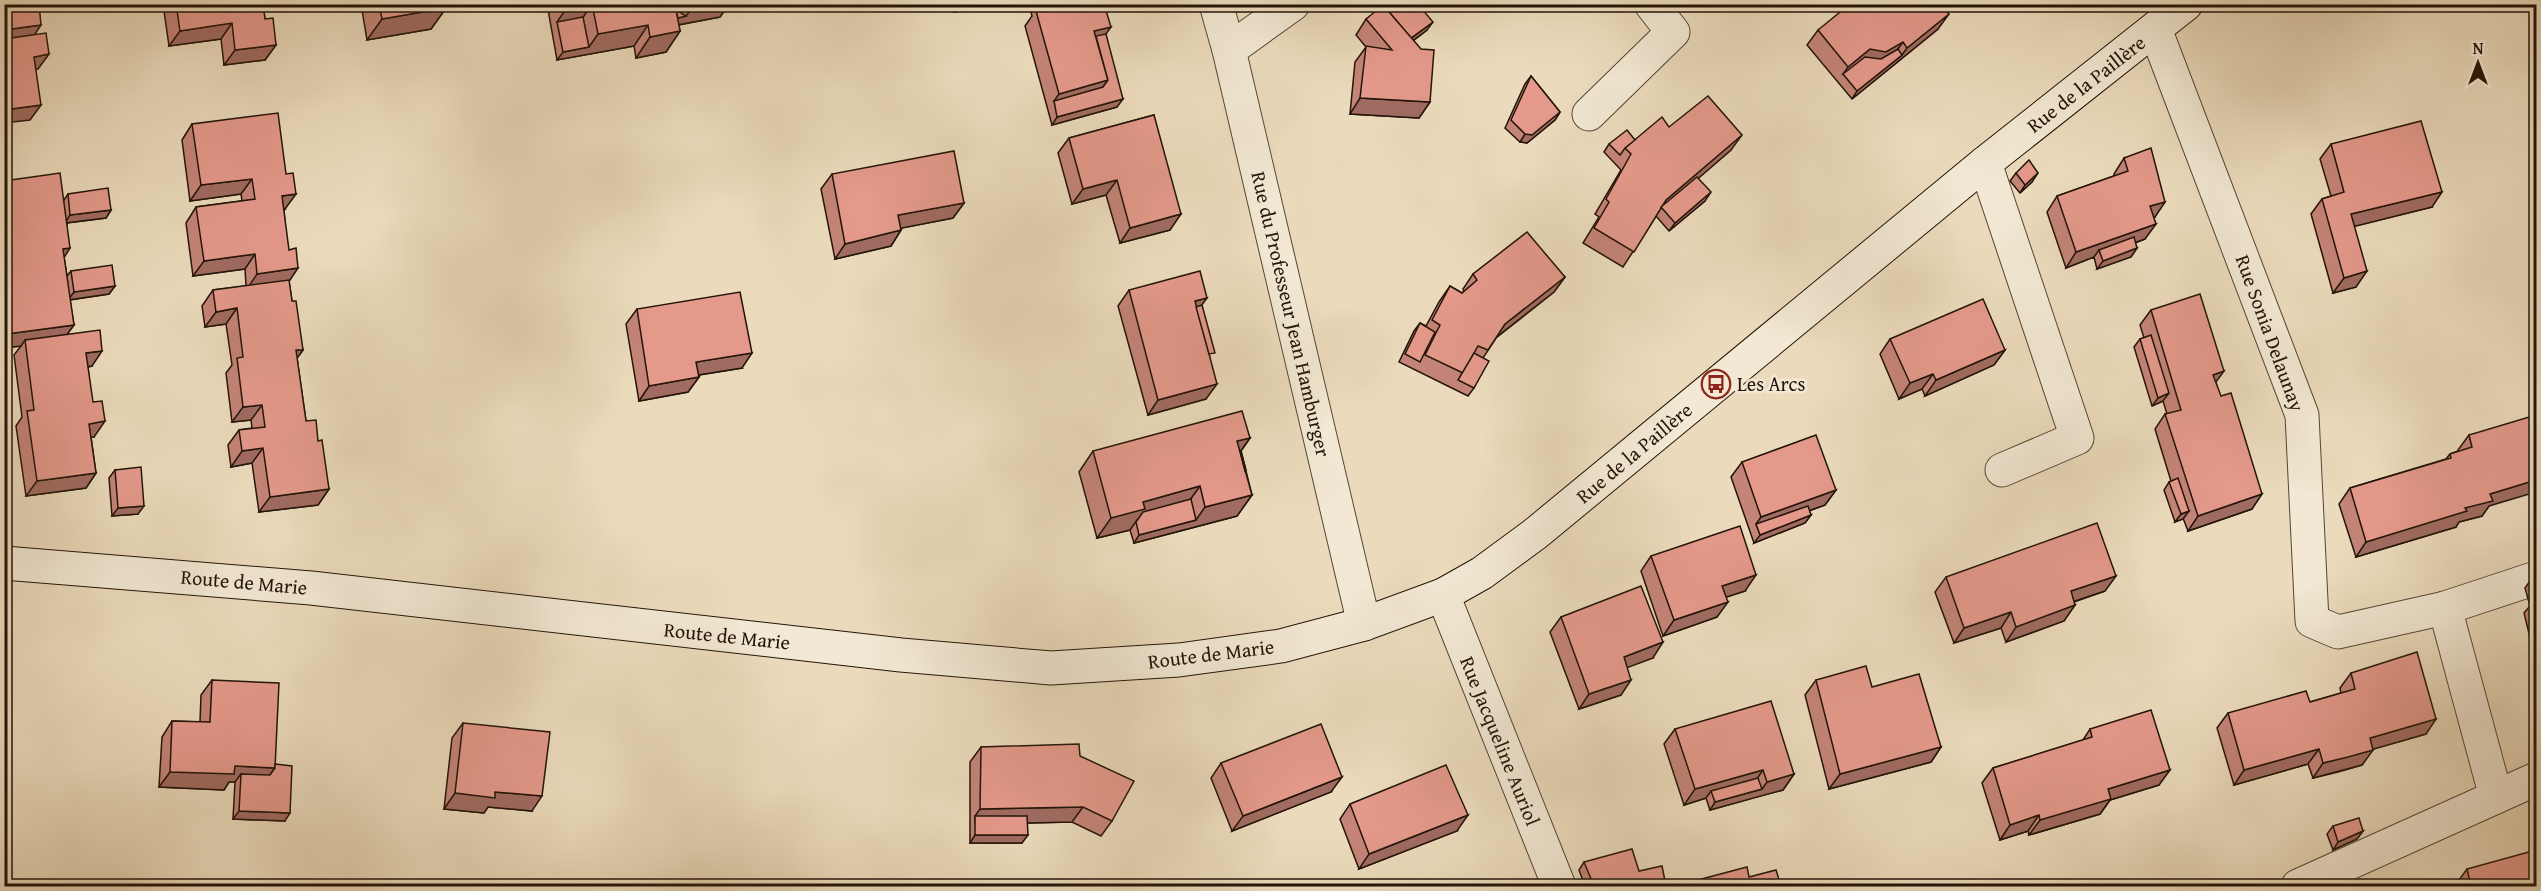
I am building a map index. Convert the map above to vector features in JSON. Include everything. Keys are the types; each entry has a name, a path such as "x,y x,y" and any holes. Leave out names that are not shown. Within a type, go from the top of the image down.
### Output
{"street":[{"name":"Rue du Professeur Jean Hamburger","path":"1216,4 1364,624"},
{"path":"1229,51 1293,4"},
{"path":"1589,114 1673,32 1651,4"},
{"name":"Rue de la Paillère","path":"1443,595 1482,573 1536,534 1985,163 2186,4"},
{"name":"Rue Sonia Delaunay","path":"2155,29 2302,415 2312,621 2338,632 2445,608 2536,578"},
{"path":"1985,163 2077,438 2002,470"},
{"name":"Route de Marie","path":"4,563 311,588 901,655 1051,668 1179,660 1281,646 1364,624 1443,595"},
{"name":"Rue Jacqueline Auriol","path":"1443,595 1559,886"},
{"path":"2445,608 2496,797"},
{"path":"2298,886 2536,779"}],"building":[{"path":"4,4 39,4 41,25 4,30"},
{"path":"176,4 263,4 265,19 273,18 276,45 235,50 232,23 180,31"},
{"path":"379,4 445,4 446,8 382,19"},
{"path":"565,4 591,4 566,9"},
{"path":"592,4 675,4 680,31 650,37 648,25 598,34"},
{"path":"1044,4 1104,4 1111,27 1094,31 1108,80 1059,94 1036,11 1045,8"},
{"path":"1388,4 1418,4 1433,22 1411,38 1385,7"},
{"path":"1850,4 1856,4 1858,7 1861,4 1941,4 1949,14 1907,48 1903,42 1886,52 1870,49 1848,67 1818,30"},
{"path":"1383,5 1421,49 1434,50 1430,102 1360,98 1366,46 1392,50 1366,19"},
{"path":"676,10 686,16 678,18"},
{"path":"583,17 589,47 563,52 557,22"},
{"path":"46,33 49,54 34,57 41,105 4,110 4,39"},
{"path":"1106,34 1123,99 1057,117 1054,101 1103,87 1108,80 1096,36"},
{"path":"1898,49 1902,55 1857,91 1843,74 1865,57 1881,59"},
{"path":"1531,76 1560,112 1532,135 1525,134 1511,120"},
{"path":"1708,96 1742,135 1666,200 1634,252 1594,228 1609,202 1606,199 1631,154 1625,148 1662,117 1669,127"},
{"path":"278,113 286,174 293,173 296,194 282,196 289,250 296,248 298,268 257,274 255,254 204,261 196,207 255,199 252,179 201,185 192,124"},
{"path":"1154,115 1181,214 1130,228 1117,180 1083,189 1069,138"},
{"path":"2421,121 2442,192 2351,214 2367,271 2344,278 2322,199 2344,192 2331,144"},
{"path":"1627,130 1635,140 1620,155 1609,144"},
{"path":"2151,148 2165,202 2150,206 2156,224 2076,252 2057,196 2128,171 2124,158"},
{"path":"954,151 964,203 898,215 901,230 845,244 832,174"},
{"path":"2029,160 2038,173 2025,185 2016,173"},
{"path":"60,173 70,248 63,249 74,325 7,334 4,318 4,181"},
{"path":"1697,177 1711,192 1675,223 1661,207"},
{"path":"108,188 111,210 70,215 68,194"},
{"path":"1527,232 1565,277 1505,324 1488,350 1478,346 1463,373 1425,355 1440,325 1432,320 1450,286 1462,293 1477,280 1473,274"},
{"path":"2134,237 2137,248 2103,261 2099,250"},
{"path":"112,265 115,286 74,292 71,271"},
{"path":"1200,271 1207,298 1195,301 1217,384 1158,400 1129,290"},
{"path":"289,280 292,301 296,301 303,350 296,350 306,421 316,420 318,441 322,440 329,489 270,497 263,448 242,451 239,430 265,427 262,405 243,407 237,358 243,357 237,308 216,312 213,290"},
{"path":"740,292 752,353 696,362 699,377 649,386 637,309"},
{"path":"2200,294 2224,371 2213,375 2221,396 2231,393 2262,494 2198,516 2165,414 2181,410 2151,310"},
{"path":"1983,299 2005,350 1936,380 1933,374 1910,383 1890,339"},
{"path":"1202,305 1215,353 1209,354 1196,307"},
{"path":"1420,323 1435,332 1420,362 1405,354"},
{"path":"100,330 102,351 86,353 93,402 102,401 105,421 89,424 96,473 37,481 27,411 34,410 25,340"},
{"path":"2151,335 2169,393 2158,398 2140,339"},
{"path":"1474,353 1489,361 1474,388 1458,380"},
{"path":"1242,411 1250,438 1237,441 1252,495 1205,507 1200,486 1143,502 1145,509 1111,518 1093,451"},
{"path":"2536,415 2536,480 2490,494 2493,501 2465,508 2467,511 2366,542 2350,488 2451,458 2450,454 2472,447 2469,435"},
{"path":"1816,435 1836,490 1761,517 1742,462"},
{"path":"141,467 144,506 118,508 115,470"},
{"path":"2178,478 2189,511 2181,514 2169,482"},
{"path":"1191,499 1196,520 1139,535 1136,522 1143,512"},
{"path":"1808,506 1811,515 1760,535 1756,524"},
{"path":"2097,523 2116,576 2071,591 2075,605 2016,627 2011,612 1964,628 1946,577"},
{"path":"1740,526 1756,575 1722,586 1728,602 1674,620 1651,556"},
{"path":"1641,586 1663,642 1624,657 1631,680 1589,694 1561,617"},
{"path":"2417,652 2436,719 2370,738 2373,750 2348,757 2323,763 2319,749 2244,770 2228,713 2306,691 2310,702 2355,689 2351,673"},
{"path":"1866,666 1872,687 1919,674 1941,747 1840,774 1816,680"},
{"path":"212,680 279,683 275,768 235,766 234,774 170,772 172,721 210,722"},
{"path":"1771,701 1794,774 1767,782 1763,770 1695,789 1675,729"},
{"path":"2151,710 2170,770 2108,789 2111,799 2040,820 2039,815 2010,825 1993,768 2092,737 2090,729"},
{"path":"463,723 550,732 542,796 495,792 495,798 455,793"},
{"path":"1321,724 1342,777 1243,816 1221,763"},
{"path":"1079,744 1080,756 1134,781 1112,821 1083,807 980,809 981,747"},
{"path":"275,764 292,766 290,813 239,811 241,774 270,775"},
{"path":"1446,765 1468,815 1369,854 1350,804"},
{"path":"1758,778 1762,789 1715,802 1711,791"},
{"path":"975,816 1027,816 1028,835 975,835"},
{"path":"2359,818 2363,831 2338,842 2333,826"},
{"path":"1632,849 1639,871 1662,866 1666,886 1594,886 1584,862"},
{"path":"2536,850 2536,886 2471,886 2467,869"},
{"path":"1747,867 1749,877 1776,870 1781,886 1675,886"}],"place":[{"name":"Les Arcs","path":"1716,384"}]}
